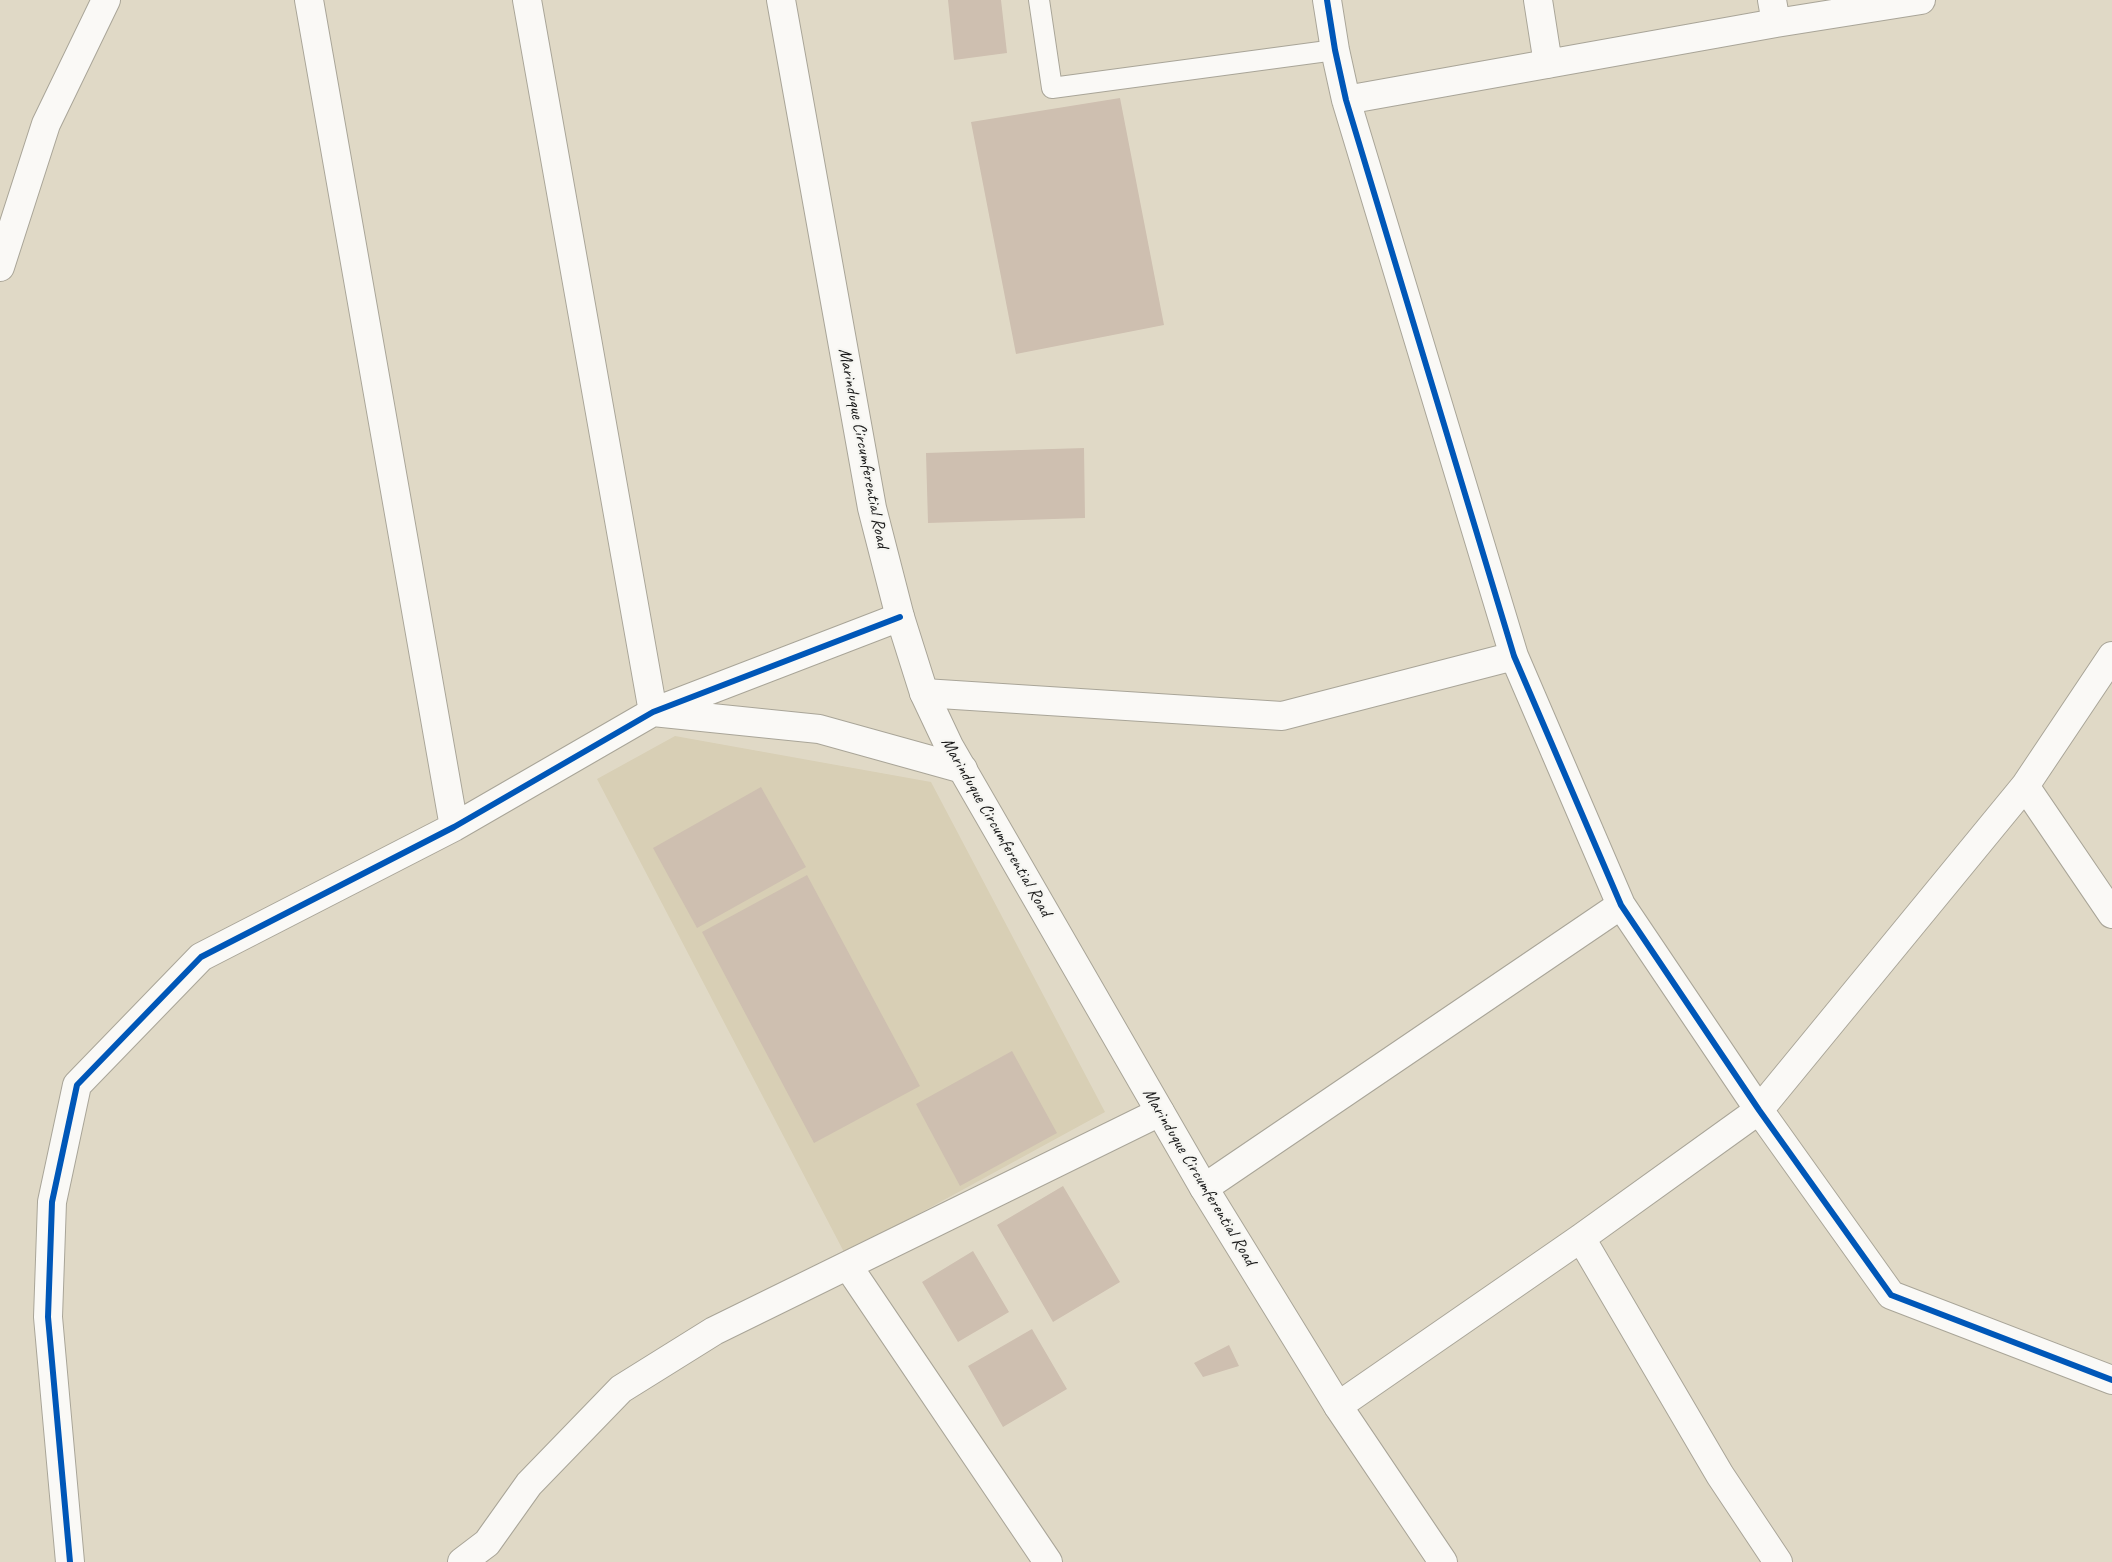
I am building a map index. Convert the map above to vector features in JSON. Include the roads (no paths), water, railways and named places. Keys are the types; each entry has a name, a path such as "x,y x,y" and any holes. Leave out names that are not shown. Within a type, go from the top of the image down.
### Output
{"street":[{"path":"0,268 46,124 106,0"},
{"path":"309,0 454,827"},
{"path":"527,0 654,712"},
{"name":"Marinduque Circumferential Road","path":"781,0 872,508 900,617 924,693 949,746 1204,1188 1338,1406 1443,1562"},
{"path":"1327,0 1346,100 1514,656 1622,905 1759,1110 1891,1295 2112,1380"},
{"path":"1538,0 1548,64"},
{"path":"1346,100 1548,64 1774,12 1921,0"},
{"path":"70,1562 48,1316 52,1202 77,1085 201,957 454,827 654,712 900,617"},
{"path":"924,693 1282,716 1514,656"},
{"path":"1338,1406 1581,1238 1759,1110 2025,786 2112,656"},
{"path":"654,712 819,729 963,769"},
{"path":"2025,786 2112,914"},
{"path":"1204,1188 1622,905"},
{"path":"462,1562 487,1543 529,1484 621,1389 714,1331 1160,1112"},
{"path":"1581,1238 1720,1475 1778,1562"},
{"path":"848,1266 1048,1562"}],"lane":[{"path":"1039,0 1052,88 1335,50"}]}
